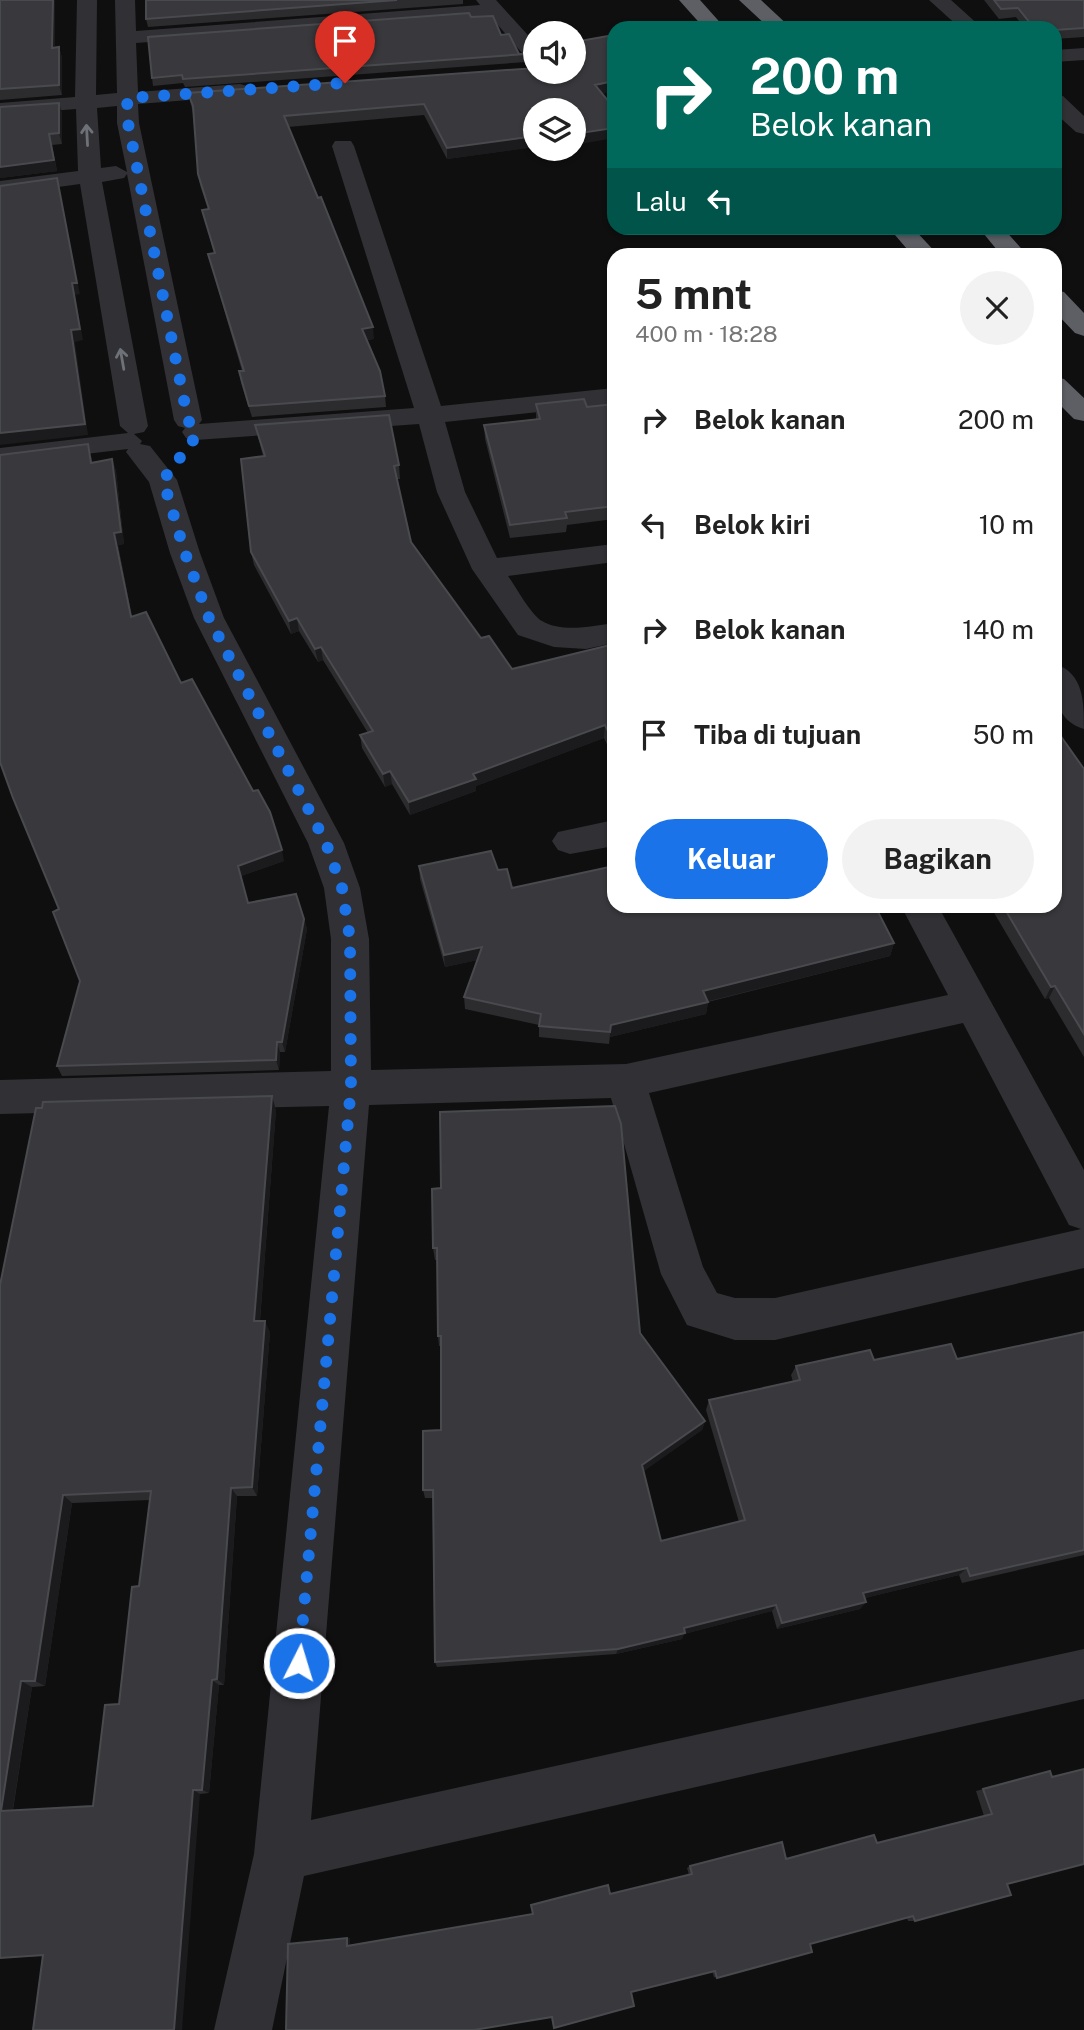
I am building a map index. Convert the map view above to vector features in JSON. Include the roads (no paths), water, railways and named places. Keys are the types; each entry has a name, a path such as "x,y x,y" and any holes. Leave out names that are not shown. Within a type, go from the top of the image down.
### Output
{"highway":[{"path":"689,0 708,21"},
{"path":"749,0 772,21"},
{"path":"907,235 919,248"},
{"path":"996,235 1009,248"},
{"path":"1062,304 1084,328"},
{"path":"1062,392 1084,413"}],"street":[{"path":"87,0 86,102 90,177 162,437 185,553 209,618 326,843 342,888 350,939 351,1087 281,1854 243,2030"},
{"path":"125,0 128,123 140,171 162,437"},
{"path":"939,0 964,21"},
{"path":"124,38 490,5 523,54"},
{"path":"1062,56 1084,54"},
{"path":"0,109 263,89"},
{"path":"1062,107 1084,127"},
{"path":"343,146 430,415 451,492 487,569 529,628 554,636 586,638 607,634"},
{"path":"0,188 140,171"},
{"path":"0,456 162,437 430,415 607,397"},
{"path":"487,569 607,554"},
{"path":"1062,685 1084,717"},
{"path":"570,841 607,834"},
{"path":"923,913 1084,1211"},
{"path":"0,1097 626,1081 973,1005"},
{"path":"626,1081 683,1274 703,1310 735,1319 775,1319 1084,1248"},
{"path":"281,1854 1084,1674"}]}
